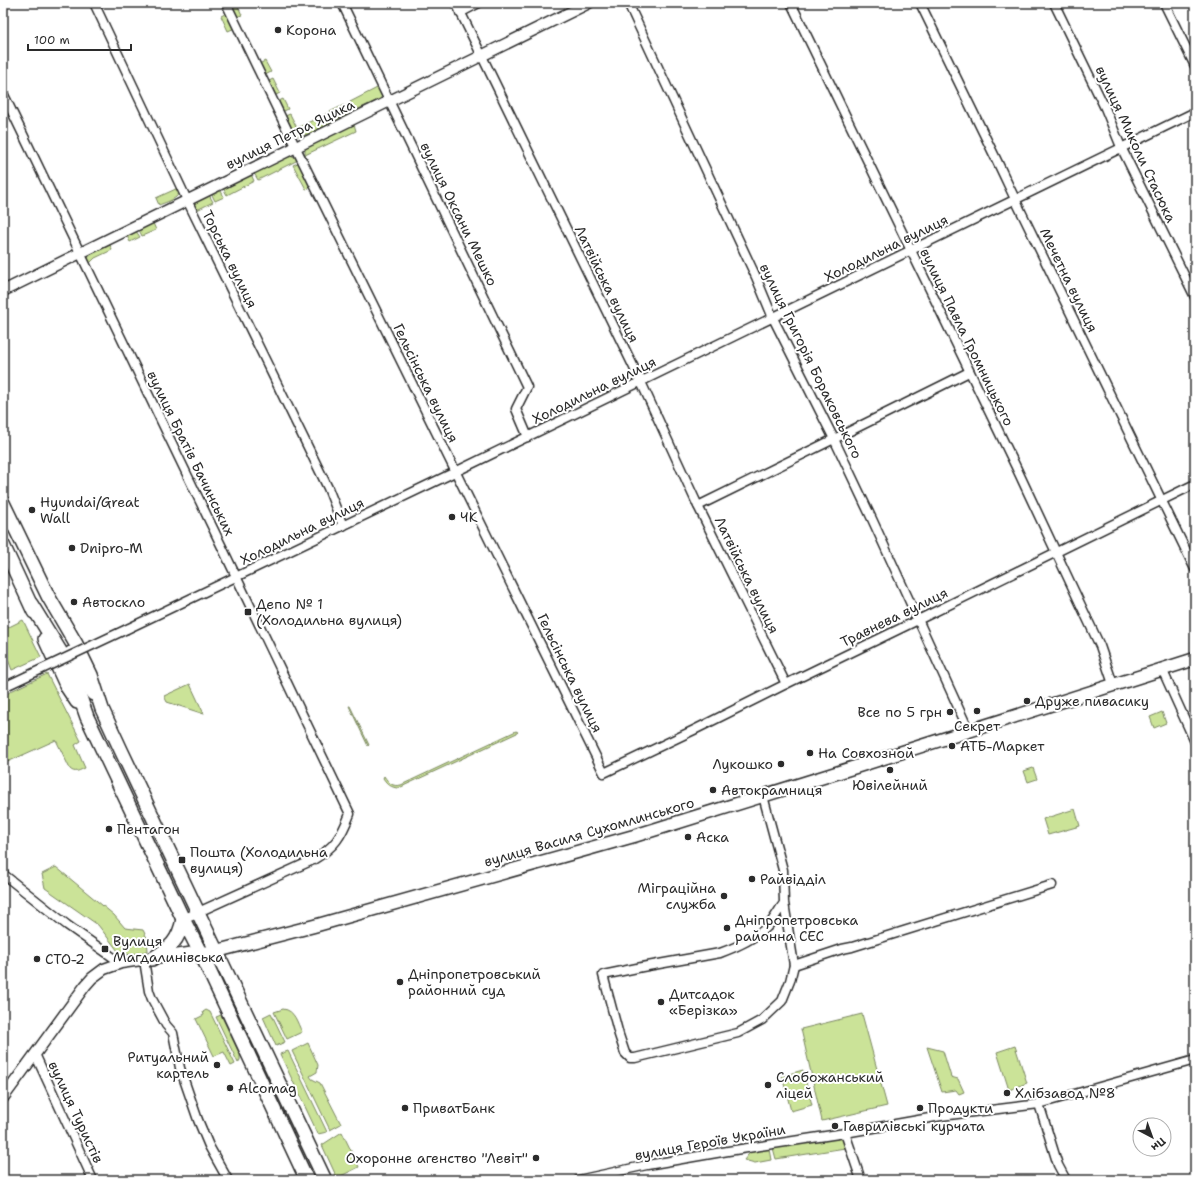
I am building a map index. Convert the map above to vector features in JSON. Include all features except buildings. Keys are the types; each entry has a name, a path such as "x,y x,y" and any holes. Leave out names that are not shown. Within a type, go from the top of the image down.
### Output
{"main road":[{"path":"3,503 48,596 68,647 83,679 102,709 325,1180"},
{"path":"3,545 31,604 60,651 75,683 86,717 200,952 307,1180"},
{"name":"вулиця Василя Сухомлинського","path":"217,951 314,926 627,838 1195,659"},
{"path":"148,959 166,951 172,945 180,932 183,919"}],"street":[{"name":"Торська вулиця","path":"94,3 187,200 328,488 343,526"},
{"name":"Гельсінська вулиця","path":"226,3 604,773"},
{"name":"вулиця Оксани Мешко","path":"342,3 527,387 516,409 528,437"},
{"name":"Латвійська вулиця","path":"456,3 640,382 698,506 786,684"},
{"path":"460,12 479,3"},
{"name":"вулиця Петра Яцика","path":"3,291 295,146 589,3"},
{"name":"вулиця Григорія Бораковського","path":"628,3 774,318 894,566 969,731"},
{"name":"вулиця Павла Громницького","path":"791,3 1016,467 1100,646 1113,684"},
{"name":"Мечетна вулиця","path":"920,3 1195,569"},
{"name":"вулиця Миколи Стасюка","path":"1054,3 1105,108 1121,147 1195,297"},
{"path":"1164,3 1195,66"},
{"name":"вулиця Братів Бачинських","path":"3,93 237,576 350,814 344,829 337,840 326,852 313,860 183,919"},
{"name":"Холодильна вулиця","path":"6,686 528,437 1195,112"},
{"path":"698,506 969,372"},
{"name":"Травнева вулиця","path":"604,773 1195,484"},
{"path":"1162,669 1195,742"},
{"path":"763,796 783,870 786,921 794,965 790,981 782,1001 762,1020 738,1033 635,1058 630,1058 625,1053 603,975 720,953 748,942 768,926 784,903"},
{"path":"3,874 67,925 120,963"},
{"path":"794,965 1052,885"},
{"path":"774,918 786,921"},
{"path":"3,1098 92,978 104,969 120,963 217,951"},
{"path":"148,959 149,991 166,1025 173,1034 180,1068 198,1120 209,1146 228,1180"},
{"name":"вулиця Туристів","path":"35,1054 93,1180"},
{"name":"вулиця Героїв України","path":"578,1180 647,1165 728,1151 845,1133 941,1116 1039,1104 1195,1060"},
{"path":"1039,1104 1058,1165 1066,1180"},
{"path":"845,1133 861,1180"}],"green space":[{"path":"237,4 242,15 236,17 231,7"},
{"path":"227,13 235,28 228,31 221,16"},
{"path":"265,61 271,72 265,75 259,64"},
{"path":"273,79 280,93 274,96 267,82"},
{"path":"379,87 382,96 380,99 354,111 350,102"},
{"path":"283,99 288,109 282,112 277,102"},
{"path":"344,105 348,114 309,134 298,136 293,132 285,116 290,114 297,128"},
{"path":"354,124 356,131 305,155 305,150 308,146"},
{"path":"293,156 298,160 258,180 254,173 289,157"},
{"path":"300,162 312,187 306,189 293,165"},
{"path":"251,174 254,181 227,195 223,188"},
{"path":"178,188 179,191 176,197 159,205 156,198"},
{"path":"220,189 224,197 215,201 211,193"},
{"path":"208,193 213,202 195,211 193,206 194,201"},
{"path":"153,223 156,230 142,236 139,230"},
{"path":"136,231 140,237 130,242 127,236"},
{"path":"110,245 112,250 95,258 90,263 88,258 91,254"},
{"path":"23,620 41,657 12,670 3,647 3,630"},
{"path":"47,674 81,741 75,745 85,768 78,771 70,769 56,740 3,764 3,697 11,691"},
{"path":"190,684 204,714 167,702 164,696"},
{"path":"349,706 369,745 368,746"},
{"path":"1162,712 1166,723 1154,728 1150,717"},
{"path":"516,731 518,732 517,733 399,788 390,785 383,778 384,776 393,785 401,785"},
{"path":"1033,768 1037,779 1028,782 1024,771"},
{"path":"1075,809 1080,826 1048,835 1043,819"},
{"path":"56,867 114,915 125,928 143,930 147,938 148,951 130,955 118,951 98,925 45,888 42,874"},
{"path":"283,1009 293,1014 302,1032 287,1039 274,1012"},
{"path":"206,1010 210,1012 235,1064 231,1066 224,1052 214,1056 196,1019 204,1015 203,1012"},
{"path":"271,1013 285,1042 276,1046 263,1017"},
{"path":"862,1014 887,1106 822,1121 801,1029"},
{"path":"221,1015 240,1055 240,1060 238,1063 216,1017"},
{"path":"308,1043 318,1065 317,1072 310,1076 312,1079 320,1083 341,1124 330,1130 292,1051"},
{"path":"1015,1046 1027,1083 1009,1090 997,1052"},
{"path":"927,1047 943,1051 951,1077 958,1079 964,1092 959,1094 956,1090 942,1092"},
{"path":"288,1051 327,1132 318,1134 280,1054"},
{"path":"803,1070 812,1105 791,1111 782,1076"},
{"path":"342,1132 359,1167 337,1178 322,1145"},
{"path":"842,1137 845,1148 776,1159 773,1148"},
{"path":"769,1149 771,1160 755,1163 744,1160 752,1150"}],"place":[{"name":"Корона","path":"278,30"},
{"name":"Hyundai/Great Wall","path":"32,510"},
{"name":"ЧК","path":"452,517"},
{"name":"Dnipro-M","path":"72,548"},
{"name":"Автоскло","path":"74,602"},
{"name":"Депо № 1 (Холодильна вулиця)","path":"248,612"},
{"name":"Друже пивасику","path":"1027,701"},
{"name":"Секрет","path":"977,711"},
{"name":"Все по 5 грн","path":"950,712"},
{"name":"АТБ-Маркет","path":"952,746"},
{"name":"На Совхозной","path":"810,753"},
{"name":"Лукошко","path":"781,764"},
{"name":"Ювілейний","path":"890,770"},
{"name":"Автокрамниця","path":"713,790"},
{"name":"Пентагон","path":"109,829"},
{"name":"Аска","path":"688,837"},
{"name":"Пошта (Холодильна вулиця)","path":"182,860"},
{"name":"Райвідділ","path":"752,879"},
{"name":"Міграційна служба","path":"724,896"},
{"name":"Дніпропетровська районна СЕС","path":"727,928"},
{"name":"Вулиця Магдалинівська","path":"105,949"},
{"name":"СТО-2","path":"37,959"},
{"name":"Дніпропетровський районний суд","path":"400,982"},
{"name":"Дитсадок «Берізка»","path":"661,1002"},
{"name":"Ритуальний картель","path":"217,1065"},
{"name":"Слобожанський ліцей","path":"768,1085"},
{"name":"Alcomag","path":"230,1088"},
{"name":"Хлібзавод №8","path":"1007,1093"},
{"name":"ПриватБанк","path":"405,1108"},
{"name":"Продукти","path":"920,1108"},
{"name":"Гаврилівські курчата","path":"835,1126"},
{"name":"Охоронне агенство \"Левіт\"","path":"536,1158"}]}
